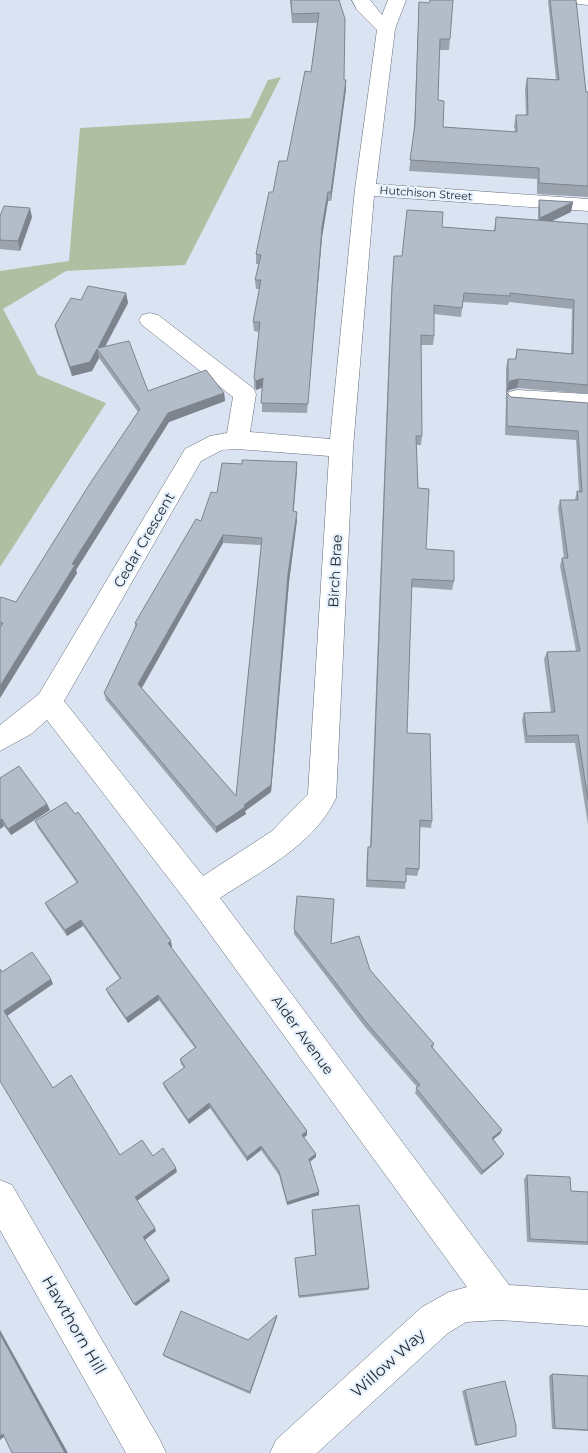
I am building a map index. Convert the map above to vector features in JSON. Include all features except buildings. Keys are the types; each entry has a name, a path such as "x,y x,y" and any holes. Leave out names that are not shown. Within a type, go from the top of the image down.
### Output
{"street":[{"path":"361,0 363,6 386,29"},
{"name":"Hutchison Street","path":"397,0 386,29 365,189 588,205"},
{"name":"Birch Brae","path":"200,895 288,836 309,818 322,798 341,448 365,189"},
{"path":"150,320 245,394 238,440"},
{"path":"517,398 588,402"},
{"name":"Cedar Crescent","path":"0,740 22,726 49,702 194,455 218,442 238,440 341,448"},
{"name":"Alder Avenue","path":"49,702 200,895 500,1302"},
{"name":"Hawthorn Hill","path":"0,1197 147,1453"},
{"path":"500,1302 588,1308"},
{"name":"Willow Way","path":"289,1453 435,1320 462,1305 500,1302"}],"green space":[{"path":"281,77 185,265 66,271 3,309 38,375 106,403 0,567 0,271 69,261 80,128 250,118 268,80"}]}
